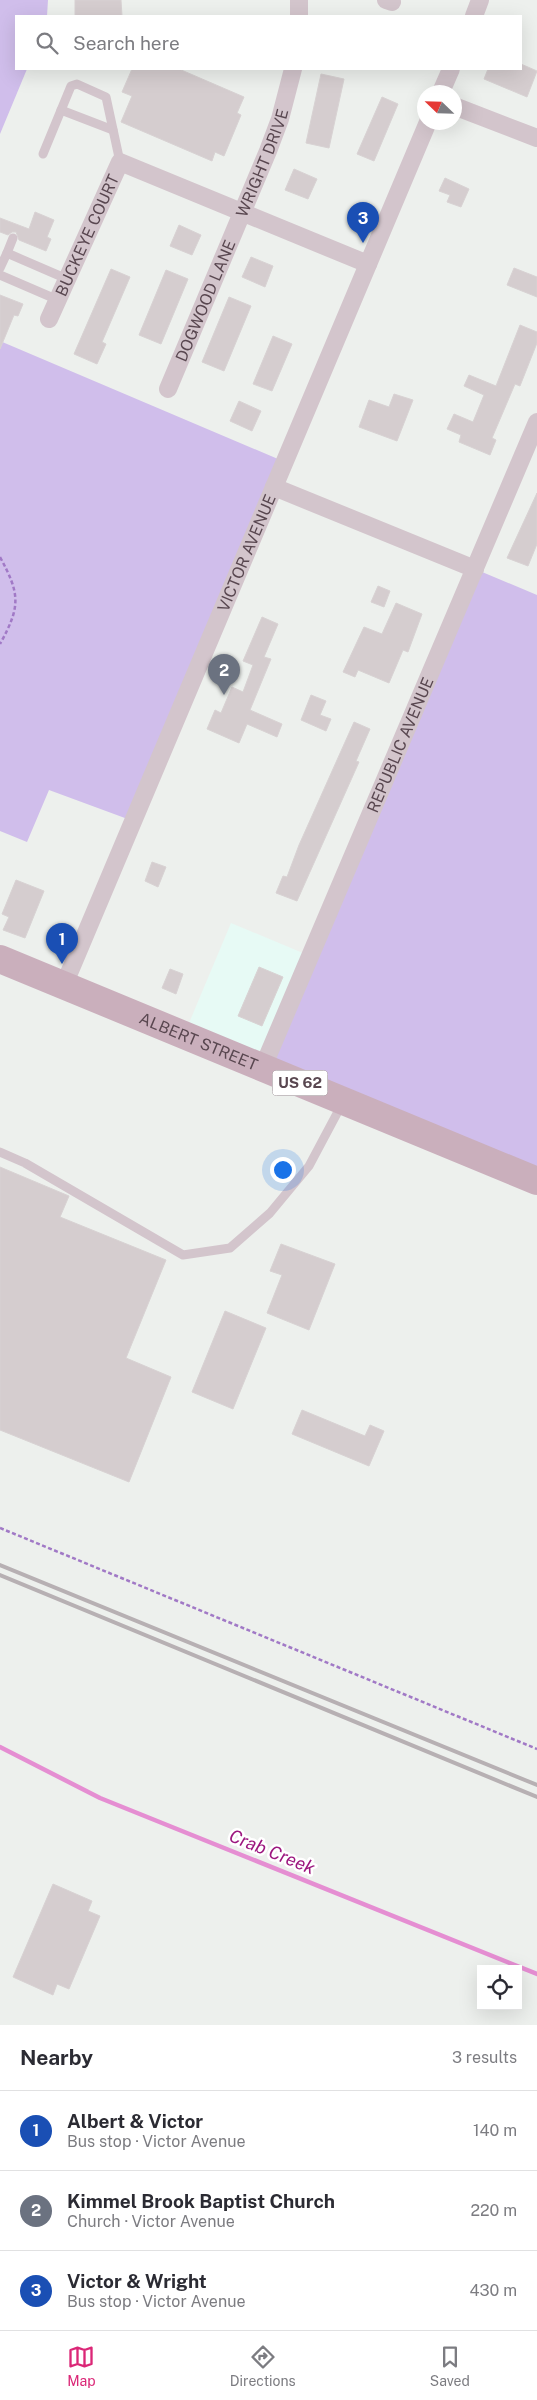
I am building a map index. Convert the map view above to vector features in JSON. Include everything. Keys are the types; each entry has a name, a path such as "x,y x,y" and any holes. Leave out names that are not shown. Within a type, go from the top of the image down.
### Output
{"main road":[{"name":"ALBERT STREET","path":"0,959 537,1181"}],"street":[{"path":"299,0 299,15"},
{"path":"474,15 480,0"},
{"name":"WRIGHT DRIVE","path":"293,70 280,119 243,212 368,264"},
{"path":"444,85 451,70"},
{"path":"462,109 537,138"},
{"name":"VICTOR AVENUE","path":"64,985 425,130"},
{"name":"BUCKEYE COURT","path":"49,319 120,162 243,212"},
{"name":"DOGWOOD LANE","path":"168,389 243,212"},
{"name":"REPUBLIC AVENUE","path":"263,1067 537,422"},
{"path":"274,487 474,569"}],"lane":[{"path":"43,154 71,86 77,84 103,94 106,97 120,162"},
{"path":"61,110 113,130"},
{"path":"0,268 13,238"},
{"path":"6,253 67,279"},
{"path":"0,275 58,300"},
{"path":"0,1152 25,1163 183,1255 230,1248 270,1213 309,1166 344,1101"}],"path":[{"path":"0,557 16,590 16,610 0,644"},
{"path":"0,1528 537,1749"}],"shaded area":[{"path":"0,0 48,0 47,15 15,15 15,70 27,70 0,134"},
{"path":"0,341 285,462 133,821 49,790 27,842 0,831"},
{"path":"475,569 537,595 537,1181 263,1067"},
{"path":"231,923 310,956 263,1067 184,1035"}],"building":[{"path":"75,0 121,0 122,15 75,15"},
{"path":"522,64 537,71 527,97 484,79 488,70 522,70"},
{"path":"132,70 181,70 244,97 237,113 241,115 224,156 215,152 212,161 121,122 132,96 122,92"},
{"path":"321,74 344,79 329,148 306,143"},
{"path":"382,97 398,104 374,161 357,154"},
{"path":"294,169 317,179 308,199 285,190"},
{"path":"445,178 469,189 461,207 447,202 450,195 439,191"},
{"path":"35,212 54,220 47,237 51,239 46,251 19,240 16,232 8,235 0,232 0,218 29,229"},
{"path":"179,225 201,235 192,255 170,246"},
{"path":"251,257 273,266 265,287 242,277"},
{"path":"514,268 537,277 537,297 507,285"},
{"path":"111,269 130,277 102,342 106,344 97,364 74,354"},
{"path":"166,270 188,279 161,344 139,335"},
{"path":"0,295 23,304 18,316 14,315 0,349"},
{"path":"229,297 251,306 224,371 202,362"},
{"path":"520,325 537,332 537,343 520,386 515,384 492,438 496,440 490,455 459,442 461,435 447,429 454,414 473,422 484,395 464,386 469,375 496,386"},
{"path":"273,336 292,344 272,391 253,384"},
{"path":"394,394 413,400 397,441 359,427 369,400 389,407"},
{"path":"239,401 261,411 252,431 230,421"},
{"path":"537,493 537,544 528,566 507,558"},
{"path":"378,586 390,591 384,607 371,602"},
{"path":"396,603 422,614 408,652 403,650 389,683 358,670 355,677 343,672 364,627 382,634"},
{"path":"262,617 278,624 264,657 271,659 250,710 282,724 277,737 247,724 239,743 207,729 215,710 221,713 232,687 243,692 253,665 243,661"},
{"path":"311,695 326,701 320,715 331,719 326,731 301,720"},
{"path":"354,722 370,729 356,761 359,762 297,901 276,893 283,876 287,877 299,845"},
{"path":"152,862 166,867 158,887 145,881"},
{"path":"16,880 44,891 25,938 3,930 9,917 2,914"},
{"path":"259,967 283,977 262,1026 238,1016"},
{"path":"170,969 183,974 176,994 162,988"},
{"path":"0,1167 69,1196 60,1217 166,1260 126,1358 171,1377 129,1482 0,1430"},
{"path":"281,1244 335,1264 309,1330 267,1313 282,1275 270,1271"},
{"path":"225,1311 266,1328 233,1409 192,1392"},
{"path":"302,1410 365,1436 370,1425 384,1431 369,1466 292,1434"},
{"path":"53,1884 92,1901 88,1911 100,1916 69,1989 57,1984 53,1995 13,1977"}],"waterway":[{"name":"Crab Creek","path":"0,1747 100,1798 537,1974"}],"railway":[{"path":"0,1565 537,1785"},
{"path":"0,1575 537,1797"}],"place":[{"name":"Victor & Wright","path":"363,243"},
{"name":"Kimmel Brook Baptist Church","path":"224,695"},
{"name":"Albert & Victor","path":"62,964"}]}
